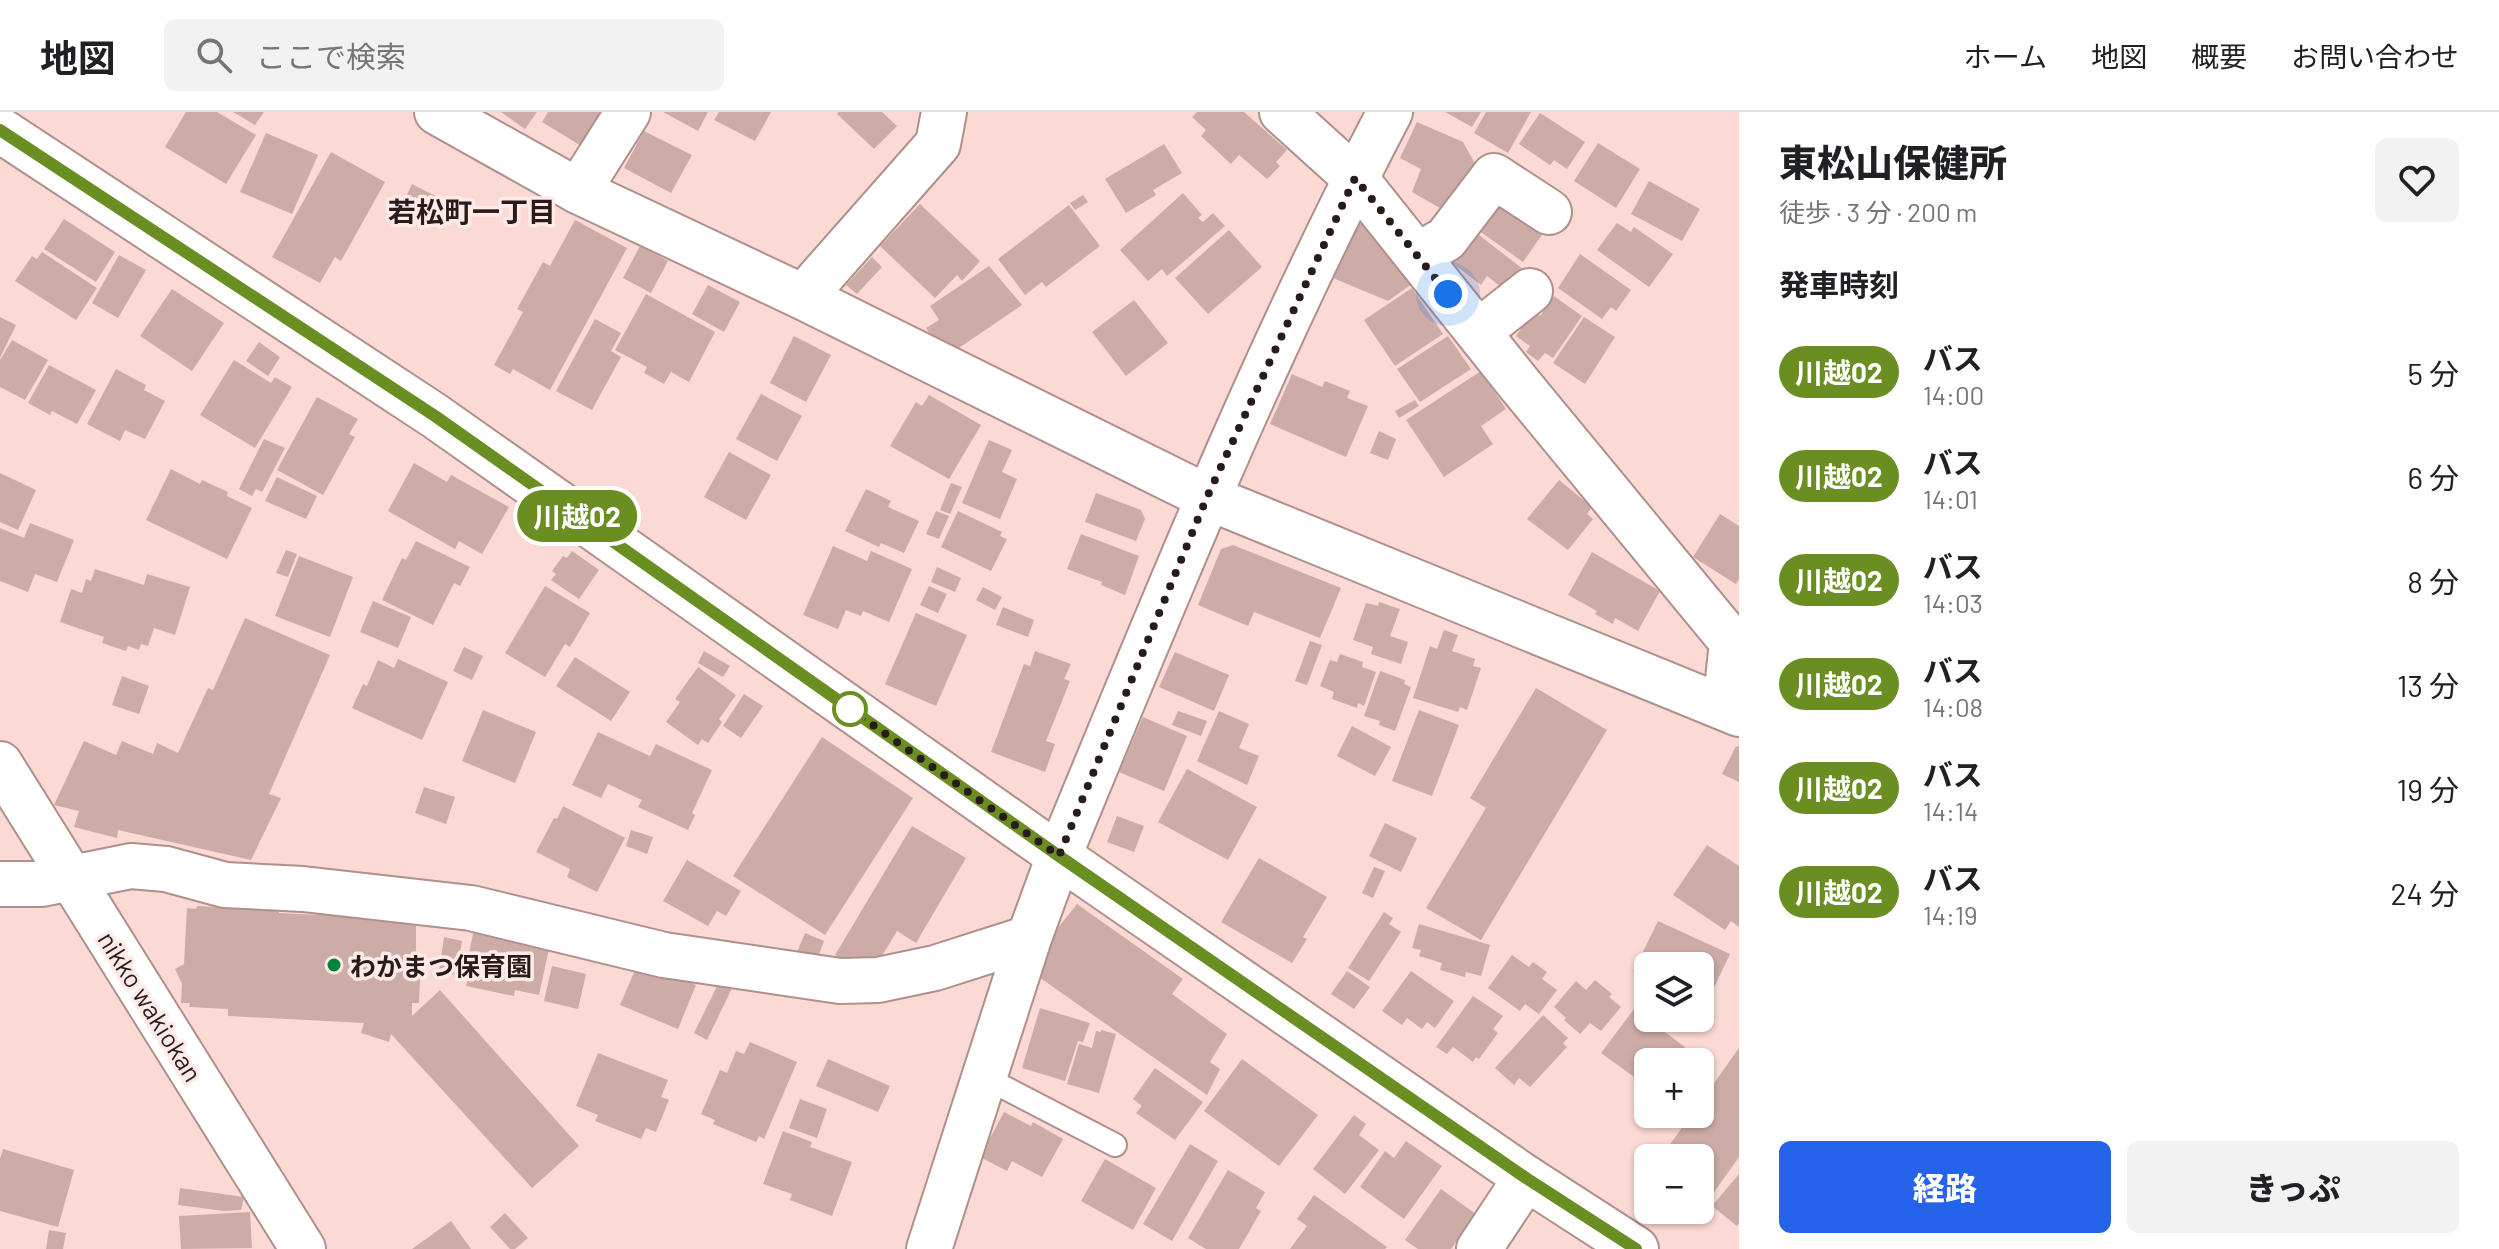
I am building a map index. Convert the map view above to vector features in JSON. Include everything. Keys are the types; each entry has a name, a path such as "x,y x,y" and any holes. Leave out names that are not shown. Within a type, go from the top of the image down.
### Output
{"street":[{"path":"437,112 578,191 803,297 1207,497 1732,711 1735,636 1478,332 1355,178 1282,112"},
{"path":"578,191 628,112"},
{"path":"803,297 938,144 944,112"},
{"path":"929,1249 1029,938 1059,856 1207,497 1355,178 1390,112"},
{"path":"6,125 435,416 1059,856 1526,1178 1636,1249"},
{"path":"1417,256 1446,239 1494,176 1549,212"},
{"path":"1478,332 1530,291"},
{"name":"nikko wakiokan","path":"0,764 303,1249"},
{"path":"0,884 42,884 131,866 166,869 225,885 303,889 471,908 664,955 840,981 878,980 935,968 1029,938"},
{"path":"1479,1249 1526,1178"}],"lane":[{"path":"984,1077 1115,1145"}],"building":[{"path":"186,112 217,112 256,135 226,184 165,147"},
{"path":"233,112 264,112 255,125"},
{"path":"501,112 537,112 525,129"},
{"path":"548,112 602,112 588,150 542,122"},
{"path":"663,112 708,112 698,131"},
{"path":"719,112 771,112 755,141 714,120"},
{"path":"882,112 897,126 874,149 837,114"},
{"path":"1197,112 1244,112 1287,150 1276,162 1280,166 1267,179 1239,155 1231,164 1201,136 1206,130 1192,117"},
{"path":"1445,112 1481,112 1472,127"},
{"path":"1486,112 1531,112 1508,153 1474,133"},
{"path":"1540,113 1585,142 1567,169 1554,160 1550,165 1519,144"},
{"path":"1417,122 1463,142 1478,169 1445,211 1412,192 1421,169 1400,158"},
{"path":"644,131 692,155 671,193 624,168"},
{"path":"266,133 318,155 292,214 240,192"},
{"path":"1598,143 1640,169 1616,208 1574,181"},
{"path":"1164,144 1182,173 1153,190 1156,195 1126,213 1105,179"},
{"path":"331,152 385,182 341,261 335,257 320,283 272,257"},
{"path":"1649,181 1700,209 1682,241 1631,214"},
{"path":"412,184 445,201 434,224 401,208"},
{"path":"1183,193 1202,215 1198,218 1203,222 1213,213 1225,226 1167,276 1162,269 1148,281 1120,250"},
{"path":"1083,195 1088,202 1075,210 1070,203"},
{"path":"1499,201 1544,232 1523,262 1478,230"},
{"path":"920,204 980,261 962,281 957,275 935,298 880,246"},
{"path":"1069,205 1100,246 1046,287 1042,282 1025,295 998,259"},
{"path":"64,219 115,252 96,282 44,249"},
{"path":"575,220 627,248 550,390 513,369 510,374 494,365 523,312 517,309 543,262 550,266"},
{"path":"1358,223 1378,230 1420,278 1388,301 1333,278"},
{"path":"1617,223 1631,232 1634,227 1673,254 1649,287 1597,250"},
{"path":"1229,230 1262,267 1208,314 1175,278"},
{"path":"1475,232 1523,269 1505,290 1487,276 1481,285 1451,262"},
{"path":"640,246 668,261 651,293 623,278"},
{"path":"42,252 97,288 76,320 15,281 32,256 37,259"},
{"path":"1580,254 1631,290 1616,311 1611,307 1602,319 1558,288"},
{"path":"119,255 146,270 118,318 92,303"},
{"path":"872,257 882,267 857,294 846,285"},
{"path":"989,266 1022,305 950,354 939,348 926,328 939,320 930,306"},
{"path":"708,285 740,302 724,332 692,314"},
{"path":"1412,288 1443,334 1395,366 1364,320"},
{"path":"172,289 224,323 192,371 140,336"},
{"path":"646,294 715,332 689,382 671,372 664,384 644,373 647,367 615,350"},
{"path":"1554,296 1582,316 1553,358 1545,353 1538,361 1526,352 1530,346 1516,336 1533,311 1540,316"},
{"path":"1134,300 1168,343 1126,376 1092,332"},
{"path":"0,317 16,325 0,358"},
{"path":"1584,317 1615,337 1585,384 1553,363"},
{"path":"595,319 621,333 611,351 621,357 592,410 556,391"},
{"path":"794,336 831,355 806,402 770,383"},
{"path":"1448,336 1471,369 1420,402 1397,369"},
{"path":"12,340 48,360 25,400 0,387 0,360"},
{"path":"259,342 280,357 268,376 246,361"},
{"path":"234,360 271,383 275,377 292,387 255,448 200,415"},
{"path":"49,365 96,390 77,424 28,403"},
{"path":"116,369 146,385 144,390 165,401 145,439 125,430 120,441 87,424"},
{"path":"1481,371 1506,409 1481,426 1493,444 1444,477 1406,420"},
{"path":"1292,374 1322,387 1325,381 1350,391 1347,398 1368,406 1346,457 1270,424"},
{"path":"761,394 802,416 777,461 736,439"},
{"path":"929,395 981,425 949,479 890,446 916,402 922,406"},
{"path":"317,397 358,419 349,434 355,437 323,495 277,470"},
{"path":"1415,400 1419,406 1399,418 1395,411"},
{"path":"1379,431 1396,439 1388,460 1370,453"},
{"path":"264,439 285,448 262,492 256,489 252,496 239,489"},
{"path":"989,440 1012,450 1002,472 1017,479 1000,519 962,503"},
{"path":"729,452 771,475 746,520 704,497"},
{"path":"414,463 447,482 451,475 509,507 482,554 459,541 455,549 388,511"},
{"path":"171,469 200,484 202,480 228,492 227,496 252,508 227,559 146,520"},
{"path":"0,473 36,490 18,530 0,522"},
{"path":"277,477 317,496 306,519 265,501"},
{"path":"1559,480 1592,507 1587,514 1593,519 1568,550 1527,519"},
{"path":"951,483 962,487 950,514 940,510"},
{"path":"866,489 891,501 888,507 919,521 904,553 881,543 879,547 845,531"},
{"path":"1096,493 1141,510 1145,519 1136,541 1085,522"},
{"path":"936,511 949,516 939,539 926,534"},
{"path":"958,511 1002,532 1000,536 1007,539 991,571 941,547"},
{"path":"1720,514 1739,526 1739,579 1736,584 1693,557"},
{"path":"30,523 74,540 57,582 35,574 28,592 0,581 0,528 24,538"},
{"path":"1081,534 1139,556 1125,595 1101,585 1102,582 1067,569"},
{"path":"416,541 470,567 460,586 454,583 433,625 382,600 402,558 406,560"},
{"path":"1233,545 1341,588 1320,638 1254,612 1248,626 1198,605 1221,549"},
{"path":"833,546 867,561 871,551 912,569 889,622 863,611 861,616 846,610 838,629 803,615"},
{"path":"286,550 297,554 288,577 276,573"},
{"path":"572,551 599,570 579,599 551,580 556,574 552,571 563,556 567,558"},
{"path":"1592,552 1660,591 1638,631 1615,618 1613,624 1568,595"},
{"path":"299,556 353,577 330,637 275,616"},
{"path":"937,567 961,578 955,592 931,582"},
{"path":"95,569 144,585 147,574 190,587 175,635 154,628 148,646 141,644 139,650 128,646 126,651 102,643 104,637 60,622 71,589 82,593 86,579 91,581"},
{"path":"545,586 590,613 570,647 565,644 545,677 505,653"},
{"path":"929,586 947,594 938,613 920,605"},
{"path":"983,587 1002,597 995,610 976,600"},
{"path":"373,601 411,617 398,648 360,632"},
{"path":"1379,602 1400,609 1390,636 1408,642 1401,664 1371,654 1373,647 1353,640 1366,603 1378,606"},
{"path":"1003,607 1034,620 1028,637 996,625"},
{"path":"916,613 967,635 936,706 885,684"},
{"path":"245,618 330,655 269,794 281,798 251,860 118,830 117,838 74,827 79,811 54,805 84,741 116,755 122,741 153,754 157,743 178,753 208,688 213,690"},
{"path":"1444,630 1458,635 1452,651 1475,659 1473,666 1481,668 1467,710 1460,707 1458,712 1413,698 1430,646 1437,649"},
{"path":"1310,641 1322,645 1307,685 1295,681"},
{"path":"464,647 483,656 472,680 453,671"},
{"path":"704,651 730,666 723,677 698,663"},
{"path":"1035,651 1071,664 1064,679 1070,681 1046,741 1055,744 1045,772 991,752 1024,664 1030,666"},
{"path":"1175,652 1229,675 1214,711 1159,687"},
{"path":"1340,654 1363,662 1362,667 1376,672 1364,706 1358,703 1357,708 1332,699 1334,692 1320,686 1330,660 1337,662"},
{"path":"575,657 630,692 611,721 556,686"},
{"path":"398,659 448,682 422,740 352,708 363,684 367,686 378,660 394,668"},
{"path":"698,667 736,695 719,719 722,722 708,743 702,739 698,745 666,722 680,702 675,699"},
{"path":"1380,671 1405,680 1404,684 1411,687 1395,731 1379,725 1380,721 1364,716"},
{"path":"122,676 149,686 139,714 112,705"},
{"path":"1536,688 1607,730 1481,940 1426,908 1486,808 1470,798"},
{"path":"744,694 763,706 741,738 723,726"},
{"path":"483,710 536,732 515,783 462,761"},
{"path":"1419,710 1459,725 1432,796 1392,781"},
{"path":"1178,711 1207,721 1201,736 1172,725"},
{"path":"1219,711 1249,724 1239,748 1259,756 1247,785 1197,761"},
{"path":"1143,717 1187,736 1164,791 1119,772"},
{"path":"1352,726 1391,747 1375,776 1337,756"},
{"path":"598,732 650,756 656,744 712,770 692,813 695,815 688,830 638,807 642,800 608,784 601,798 572,785"},
{"path":"822,737 913,798 825,935 733,876"},
{"path":"1736,746 1739,747 1739,782 1722,774"},
{"path":"1187,769 1257,807 1228,860 1158,822"},
{"path":"424,787 455,797 446,824 415,813"},
{"path":"563,806 625,838 597,892 567,877 570,869 536,852"},
{"path":"1117,816 1144,826 1134,852 1107,842"},
{"path":"1385,823 1417,838 1401,872 1369,856"},
{"path":"912,826 966,858 916,943 897,931 880,959 843,960 835,955"},
{"path":"631,830 653,837 647,854 626,846"},
{"path":"1707,845 1739,866 1739,927 1731,921 1725,930 1673,895"},
{"path":"1259,858 1327,897 1303,937 1307,939 1292,963 1221,922"},
{"path":"687,860 741,891 726,916 717,911 708,926 663,901"},
{"path":"1374,867 1385,871 1373,898 1362,893"},
{"path":"1077,904 1183,979 1172,994 1227,1034 1210,1062 1220,1069 1207,1095 1036,975 1049,939"},
{"path":"197,906 279,910 279,913 416,917 416,956 421,957 419,1003 412,1003 412,1016 440,990 579,1146 532,1188 391,1034 389,1042 361,1033 364,1023 228,1016 228,1009 189,1007 190,1003 181,1003 182,984 175,969 184,964 187,908 196,909"},
{"path":"1384,912 1393,918 1389,924 1401,932 1369,981 1348,968"},
{"path":"1658,921 1730,954 1714,988 1714,952 1643,952"},
{"path":"1419,924 1490,945 1481,976 1466,972 1465,977 1440,970 1442,963 1419,956 1421,950 1412,948"},
{"path":"474,929 550,944 539,995 515,990 514,996 466,986 468,977 464,977"},
{"path":"805,933 824,941 817,960 797,952"},
{"path":"444,937 462,941 456,975 439,972"},
{"path":"1512,955 1529,967 1533,962 1547,972 1542,979 1557,990 1539,1014 1525,1004 1520,1011 1488,988"},
{"path":"639,961 696,985 678,1029 620,1005"},
{"path":"552,966 586,974 578,1009 544,1001"},
{"path":"1347,971 1370,987 1354,1009 1331,994"},
{"path":"1411,971 1454,1001 1435,1028 1427,1022 1422,1029 1407,1018 1402,1025 1382,1011"},
{"path":"1595,980 1612,994 1609,997 1621,1007 1601,1031 1590,1023 1580,1034 1554,1007 1576,981 1586,990"},
{"path":"719,982 732,988 707,1040 694,1033"},
{"path":"1473,996 1503,1016 1493,1029 1498,1033 1479,1059 1476,1057 1473,1062 1453,1047 1447,1054 1436,1047"},
{"path":"1040,1008 1090,1023 1083,1042 1078,1041 1065,1081 1022,1068"},
{"path":"1634,1009 1634,1032 1665,1032 1685,1047 1634,1048 1634,1077 1601,1053"},
{"path":"1543,1015 1568,1038 1563,1043 1567,1047 1530,1087 1519,1078 1514,1085 1495,1068"},
{"path":"1096,1031 1116,1034 1099,1093 1067,1084 1079,1044 1092,1048"},
{"path":"750,1042 797,1062 764,1139 759,1136 756,1142 713,1124 715,1120 701,1114 720,1070 727,1073 736,1051 744,1054"},
{"path":"1739,1048 1739,1157 1714,1192 1714,1144 1670,1144 1682,1128 1714,1128 1714,1083"},
{"path":"598,1053 668,1080 661,1097 669,1100 656,1132 646,1128 641,1139 595,1121 598,1115 576,1106"},
{"path":"828,1059 890,1086 878,1112 816,1086"},
{"path":"1242,1059 1318,1115 1279,1166 1204,1111"},
{"path":"1155,1068 1203,1102 1175,1140 1136,1113 1142,1106 1133,1099"},
{"path":"800,1099 827,1109 817,1138 789,1128"},
{"path":"1004,1112 1031,1126 1033,1122 1063,1139 1042,1177 1012,1161 1007,1171 980,1157"},
{"path":"1354,1115 1366,1124 1359,1135 1379,1150 1345,1194 1313,1169"},
{"path":"783,1131 812,1142 810,1147 852,1162 832,1216 790,1200 792,1194 763,1184"},
{"path":"1406,1141 1442,1166 1404,1219 1360,1187 1385,1151 1394,1158"},
{"path":"1190,1144 1218,1161 1172,1241 1143,1224"},
{"path":"3,1149 74,1170 58,1227 0,1211 0,1159"},
{"path":"1105,1159 1156,1188 1133,1230 1081,1201"},
{"path":"1228,1170 1265,1192 1256,1208 1261,1211 1239,1249 1206,1249 1188,1238"},
{"path":"1739,1174 1737,1226 1714,1208"},
{"path":"180,1188 244,1197 241,1210 178,1205"},
{"path":"1441,1189 1476,1214 1451,1249 1418,1249 1405,1240"},
{"path":"1314,1195 1387,1247 1290,1249 1307,1226 1297,1219"},
{"path":"250,1212 252,1248 181,1249 179,1216"},
{"path":"505,1213 528,1238 515,1249 510,1249 490,1227"},
{"path":"451,1221 471,1249 412,1249"},
{"path":"49,1230 66,1233 63,1249 46,1249"}],"bus line":[{"name":"川越02","path":"0,130 435,416 1059,856 1526,1178 1636,1249"}],"place":[{"name":"わかまつ保育園","path":"334,965"}],"district":[{"name":"若松町一丁目","path":"472,211"}],"route":[{"path":"850,709 1059,856 1207,497 1355,178 1448,294"}]}
